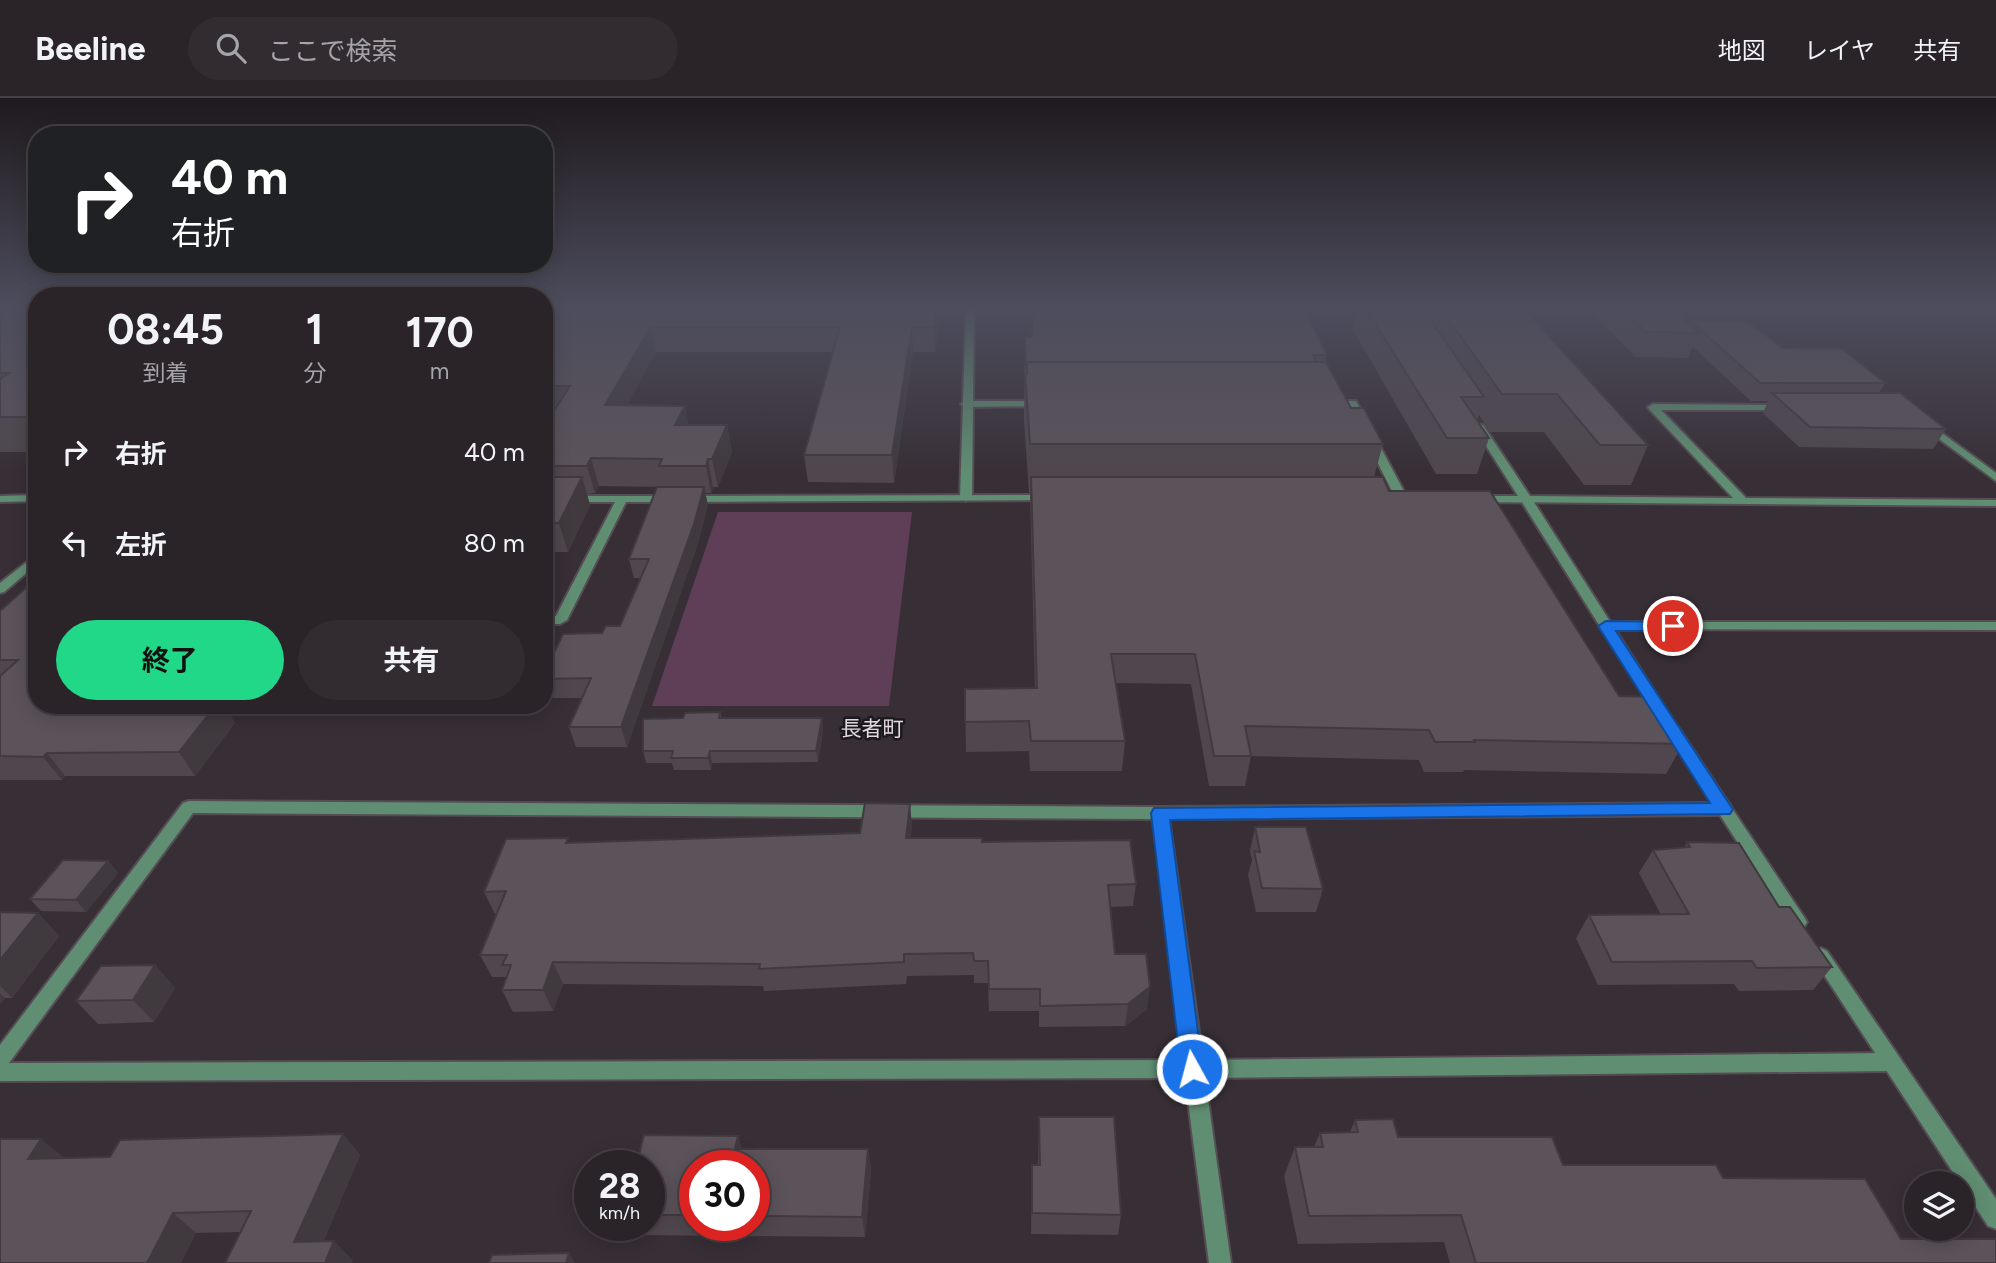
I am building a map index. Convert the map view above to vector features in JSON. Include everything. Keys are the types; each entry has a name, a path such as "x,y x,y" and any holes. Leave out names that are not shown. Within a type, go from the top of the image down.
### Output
{"street":[{"path":"966,498 968,363"},
{"path":"1325,403 1352,402 1402,499"},
{"path":"966,404 1049,404"},
{"path":"1742,500 1653,407 1793,407"},
{"path":"1914,415 1996,478"},
{"path":"1473,419 1811,942 1996,1218"},
{"path":"0,499 28,498"},
{"path":"553,499 1061,498"},
{"path":"553,620 560,620 622,499"},
{"path":"1388,499 1416,499"},
{"path":"1471,499 1996,503"},
{"path":"0,589 28,566"},
{"path":"1606,626 1996,626"},
{"path":"0,1060 189,807 1160,813 1724,809"},
{"path":"1160,813 1192,1069 1220,1263"},
{"path":"0,1072 1192,1069 1891,1062"}],"shaded area":[{"path":"718,512 912,512 889,706 652,706"}],"building":[{"path":"0,363 28,363 28,417 0,417 0,379 9,373 0,373"},
{"path":"553,363 630,363 605,405 685,406 675,425 727,425 712,459 708,459 706,466 659,466 662,459 591,458 587,466 553,466 553,412 570,386 553,386"},
{"path":"830,363 906,363 892,455 804,455"},
{"path":"1027,363 1327,363 1351,408 1364,408 1383,444 1030,444"},
{"path":"1400,363 1461,363 1484,397 1461,397 1489,438 1447,438"},
{"path":"1480,363 1574,363 1648,445 1600,445 1557,394 1502,394"},
{"path":"1738,363 1860,363 1885,383 1760,383"},
{"path":"1772,393 1900,393 1946,429 1810,427"},
{"path":"553,477 582,477 559,523 553,523"},
{"path":"1031,477 1383,477 1389,491 1490,491 1619,696 1654,697 1683,744 1474,740 1475,742 1435,742 1429,730 1245,726 1251,756 1214,756 1195,654 1111,654 1125,741 1031,741 1029,721 965,722 965,689 1037,688"},
{"path":"657,487 704,487 694,524 621,727 569,727 591,678 553,679 553,655 563,634 602,633 606,626 620,626 649,559 629,559"},
{"path":"28,586 28,714 209,714 179,752 0,756 0,676 18,660 0,660 0,611"},
{"path":"720,712 719,718 822,718 816,751 710,751 708,758 671,758 673,751 643,751 643,719 683,718 685,713"},
{"path":"865,803 910,804 906,838 982,838 982,842 1130,840 1136,884 1108,885 1115,954 1146,954 1150,987 1128,1004 1040,1006 1040,989 989,989 988,961 974,961 973,953 904,954 904,962 759,969 760,964 553,962 543,990 502,990 511,965 502,965 507,955 480,955 506,891 484,892 506,839 568,838 566,843 860,833"},
{"path":"1255,827 1306,827 1323,889 1262,888 1254,851 1260,852"},
{"path":"1687,842 1739,843 1779,907 1790,907 1832,967 1757,968 1752,961 1612,962 1589,915 1689,914 1653,850 1690,847"},
{"path":"63,860 108,861 76,900 30,899"},
{"path":"0,912 38,913 0,960"},
{"path":"155,965 133,1000 76,1001 101,966"},
{"path":"1039,1117 1114,1117 1121,1215 1032,1213 1032,1165 1040,1165"},
{"path":"1393,1119 1398,1137 1552,1137 1563,1165 1716,1165 1723,1178 1865,1179 1904,1241 1996,1239 1996,1263 1476,1263 1461,1215 1309,1216 1295,1147 1323,1147 1320,1133 1358,1132 1355,1120"},
{"path":"343,1134 294,1242 334,1241 325,1263 225,1263 251,1211 173,1213 147,1263 0,1263 0,1139 41,1139 28,1159 110,1157 120,1140"},
{"path":"644,1135 738,1136 735,1149 868,1149 862,1217 770,1216 770,1150 679,1150 679,1215 665,1215 665,1150 640,1150"},
{"path":"569,1253 566,1263 489,1263 492,1255"}],"district":[{"name":"長者町","path":"872,729"}],"route":[{"path":"1192,1069 1160,813 1724,809 1606,626 1673,626"}]}
